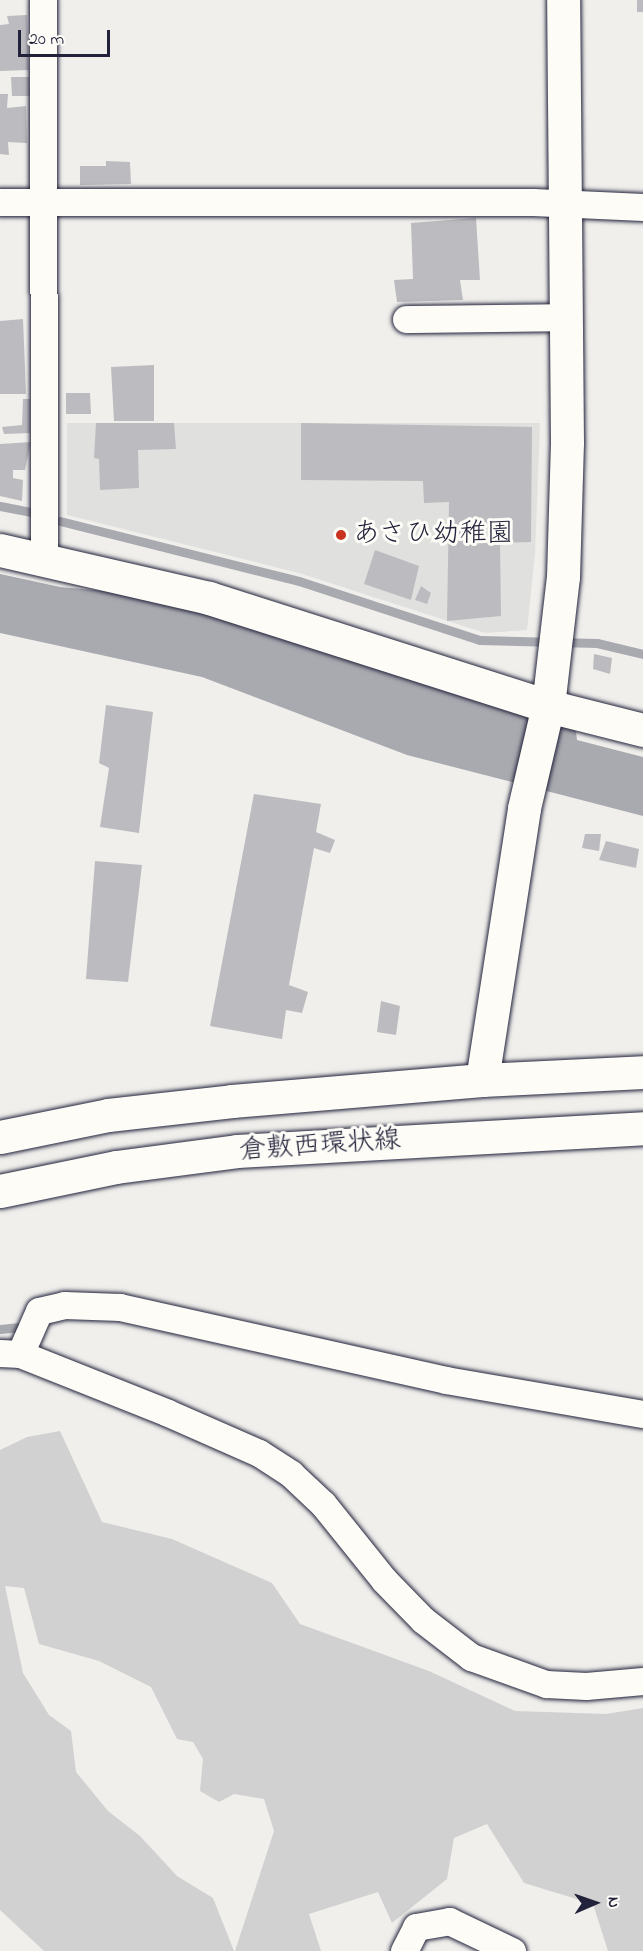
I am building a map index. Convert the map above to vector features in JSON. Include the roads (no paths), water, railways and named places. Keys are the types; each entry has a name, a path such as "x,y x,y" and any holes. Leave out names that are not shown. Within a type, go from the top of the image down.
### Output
{"street":[{"path":"43,0 44,560"},
{"path":"482,1080 527,794 547,712 556,643 565,499 563,0"},
{"path":"0,202 643,207"},
{"path":"406,319 565,317"},
{"path":"0,550 209,598 547,712 643,730"},
{"name":"倉敷西環状線","path":"0,1137 108,1115 482,1080 643,1072"},
{"name":"倉敷西環状線","path":"0,1191 116,1167 237,1151 643,1128"},
{"path":"643,1414 446,1380 120,1307 64,1305 39,1311 10,1353 224,1436 291,1474 323,1504 384,1580 423,1620 471,1657 546,1684 586,1686 643,1681"},
{"path":"404,1951 417,1928 449,1921 512,1951"}],"waterway":[{"path":"0,506 30,512"},
{"path":"60,521 299,581 480,640 597,643 643,654"},
{"path":"0,1329 20,1327"}],"place":[{"name":"あさひ幼稚園","path":"341,535"}]}
